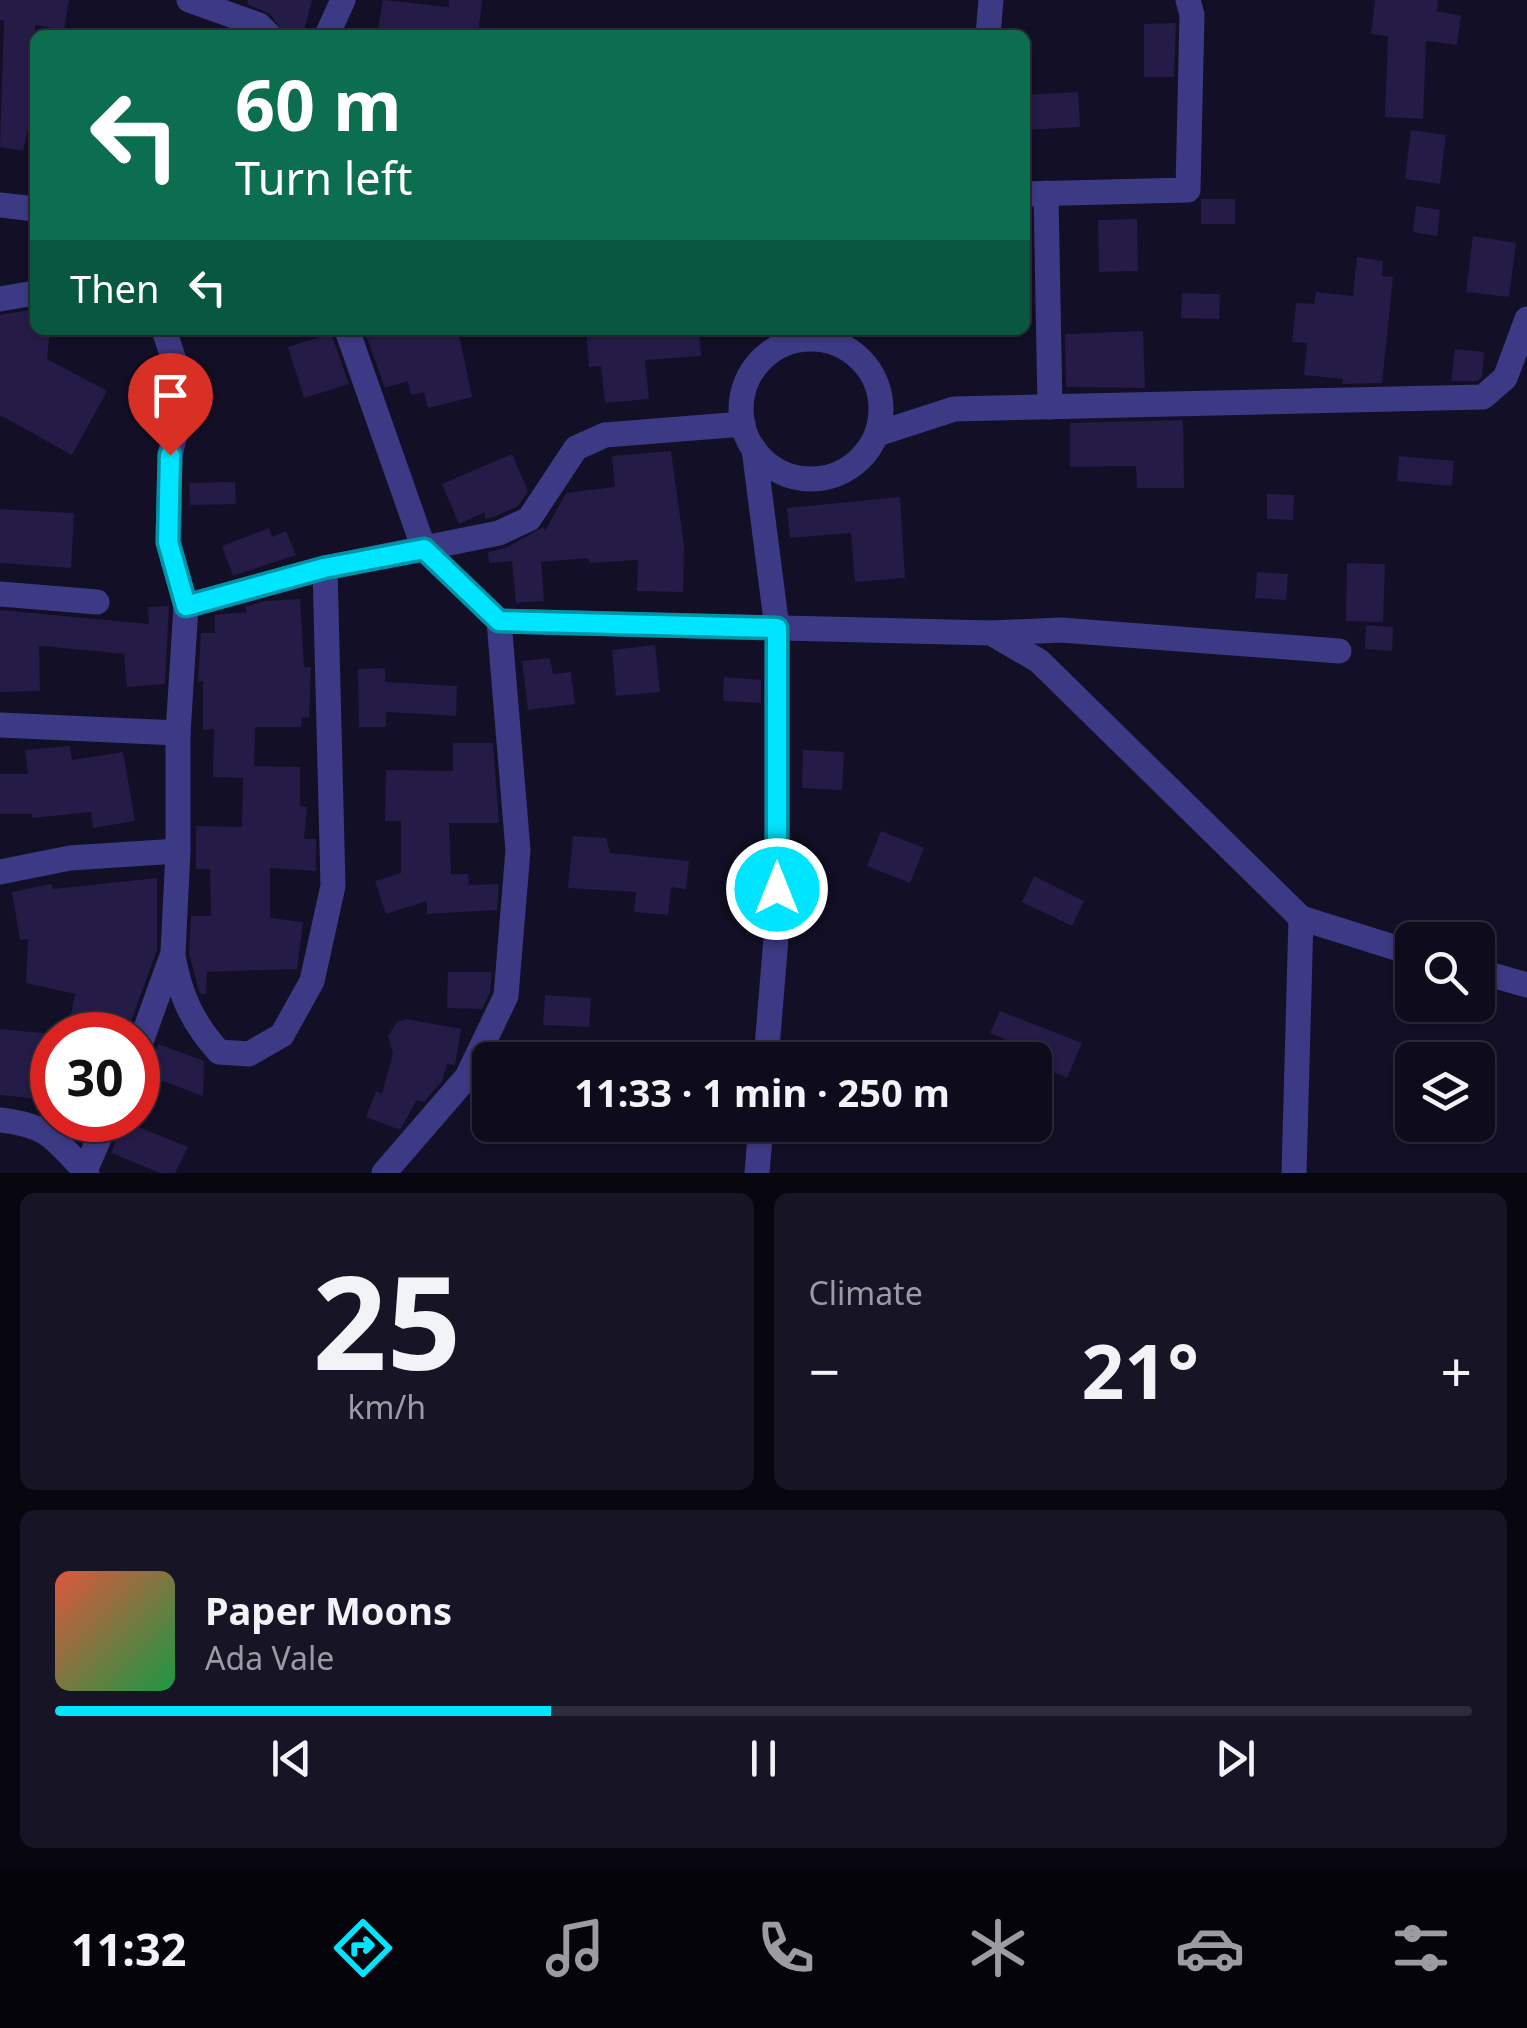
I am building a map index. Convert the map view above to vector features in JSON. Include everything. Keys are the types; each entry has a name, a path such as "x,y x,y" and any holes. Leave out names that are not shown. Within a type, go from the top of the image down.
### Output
{"street":[{"path":"189,0 264,30"},
{"path":"329,30 343,0"},
{"path":"988,30 990,0"},
{"path":"1050,407 1036,194 1188,190 1192,15 1188,0"},
{"path":"0,205 30,208"},
{"path":"0,299 30,293"},
{"path":"877,434 954,409 1483,397 1505,378 1527,318"},
{"path":"166,335 185,393 170,455 168,542 186,606 178,732 173,953 179,988 193,1023 218,1052 249,1054 282,1036 312,981 332,886 324,568"},
{"path":"349,335 424,549 499,621 518,850 506,996 467,1077 384,1173"},
{"path":"688,429 721,413 760,361 788,342 805,339 838,344 866,364 874,378 882,412 877,434 850,468 818,480 785,474 754,449"},
{"path":"750,374 741,407 743,424 754,449 777,628 777,926 767,1042"},
{"path":"186,606 324,568 499,533 529,519 576,448 605,435 743,424"},
{"path":"0,594 97,602"},
{"path":"499,621 991,633 1060,630 1339,651"},
{"path":"991,633 1039,661 1301,918 1395,948"},
{"path":"0,725 178,732"},
{"path":"0,872 70,858 178,851"},
{"path":"1294,1173 1301,918"},
{"path":"152,1012 173,953"},
{"path":"1495,977 1527,985"},
{"path":"0,1120 33,1124 52,1133 86,1172 98,1142"},
{"path":"756,1173 759,1142"}],"building":[{"path":"0,0 69,0 64,30 35,25 35,30 30,30 30,121 23,151 0,147 4,21 0,20"},
{"path":"248,0 312,0 304,30 281,30 270,14 247,4"},
{"path":"383,0 449,7 449,0 482,0 479,30 378,28"},
{"path":"1375,0 1438,0 1437,11 1461,16 1457,45 1426,41 1423,119 1385,117 1388,36 1371,34"},
{"path":"1176,23 1174,77 1144,77 1144,24"},
{"path":"1078,92 1080,127 1030,130 1030,95"},
{"path":"1411,130 1446,135 1440,184 1405,179"},
{"path":"1201,199 1235,199 1235,224 1201,224"},
{"path":"1416,206 1440,210 1437,236 1413,232"},
{"path":"1137,219 1138,271 1099,272 1098,220"},
{"path":"1473,236 1516,243 1509,297 1466,292"},
{"path":"1357,257 1383,261 1382,276 1393,277 1382,383 1342,384 1343,379 1304,375 1307,343 1292,342 1296,303 1314,304 1316,292 1353,296"},
{"path":"1182,293 1220,294 1219,319 1181,318"},
{"path":"30,310 30,335 49,335 47,359 107,391 72,455 0,415 0,315"},
{"path":"1143,331 1145,388 1066,387 1065,334"},
{"path":"332,335 349,384 304,398 288,347"},
{"path":"366,335 459,335 472,397 428,408 424,392 411,395 408,381 385,388"},
{"path":"586,335 699,335 701,356 645,360 649,399 605,403 601,366 589,367"},
{"path":"1455,349 1484,352 1482,377 1477,381 1451,381"},
{"path":"1183,420 1184,488 1137,488 1136,466 1070,467 1070,423"},
{"path":"671,451 684,546 683,592 637,591 638,560 589,563 588,558 541,562 544,601 516,603 512,561 489,563 488,552 506,548 543,527 545,531 566,493 615,487 612,456"},
{"path":"512,454 528,491 518,506 485,519 485,512 459,524 442,484"},
{"path":"1399,456 1454,461 1452,486 1397,481"},
{"path":"235,482 236,504 190,505 189,483"},
{"path":"1267,494 1294,495 1293,520 1267,519"},
{"path":"900,497 905,578 855,582 851,533 790,538 787,508"},
{"path":"0,509 74,513 71,568 0,563"},
{"path":"269,528 272,537 286,531 296,555 233,576 222,546"},
{"path":"1347,563 1385,564 1383,622 1346,621"},
{"path":"1257,572 1288,574 1286,600 1255,598"},
{"path":"300,599 304,667 311,667 309,718 302,717 301,727 255,727 254,766 300,767 300,806 307,807 304,839 316,839 316,871 270,868 270,918 303,922 297,969 207,972 206,994 200,994 189,954 191,916 211,916 210,869 196,869 196,826 242,827 243,778 213,777 214,729 203,730 203,681 198,682 201,633 215,633 215,615 247,612 245,607 265,601"},
{"path":"169,606 165,684 127,687 124,654 39,646 40,691 0,692 0,610 149,624 148,607"},
{"path":"1366,625 1393,627 1392,651 1365,649"},
{"path":"655,645 660,692 616,696 612,650"},
{"path":"550,658 553,674 571,672 575,704 528,710 522,661"},
{"path":"385,668 385,682 457,686 456,716 386,712 386,727 359,727 358,669"},
{"path":"724,677 761,680 761,703 723,701"},
{"path":"453,743 493,743 499,823 449,823 451,874 468,874 469,885 499,884 497,910 427,914 427,901 386,914 375,881 401,873 401,821 385,821 386,770 453,771"},
{"path":"70,746 72,760 123,752 135,821 93,828 91,812 32,818 32,814 0,814 0,774 28,774 25,750"},
{"path":"803,750 844,752 842,790 802,788"},
{"path":"881,831 924,848 910,883 867,866"},
{"path":"573,836 606,838 610,853 689,861 686,889 671,887 668,915 634,912 636,892 568,888"},
{"path":"1034,876 1084,901 1072,926 1022,902"},
{"path":"157,878 157,950 134,1012 71,1012 75,994 26,983 28,939 20,940 12,892 51,884 53,889"},
{"path":"448,972 492,972 490,992 482,1009 447,1008"},
{"path":"545,995 591,998 589,1027 543,1025"},
{"path":"1000,1011 1082,1043 1067,1078 1052,1071 1052,1042 1003,1042 1004,1039 990,1033"},
{"path":"406,1019 461,1029 455,1065 447,1064 442,1081 424,1102 417,1100 400,1130 366,1117 376,1091 382,1094 393,1053 388,1036 397,1022"},
{"path":"0,1029 30,1032 30,1098 0,1095"},
{"path":"160,1045 204,1061 203,1096 160,1080"},
{"path":"160,1136 188,1147 175,1173 160,1173 111,1153 115,1142 160,1142"}],"route":[{"path":"170,455 168,542 186,606 324,568 424,549 499,621 777,628 777,889"}]}
